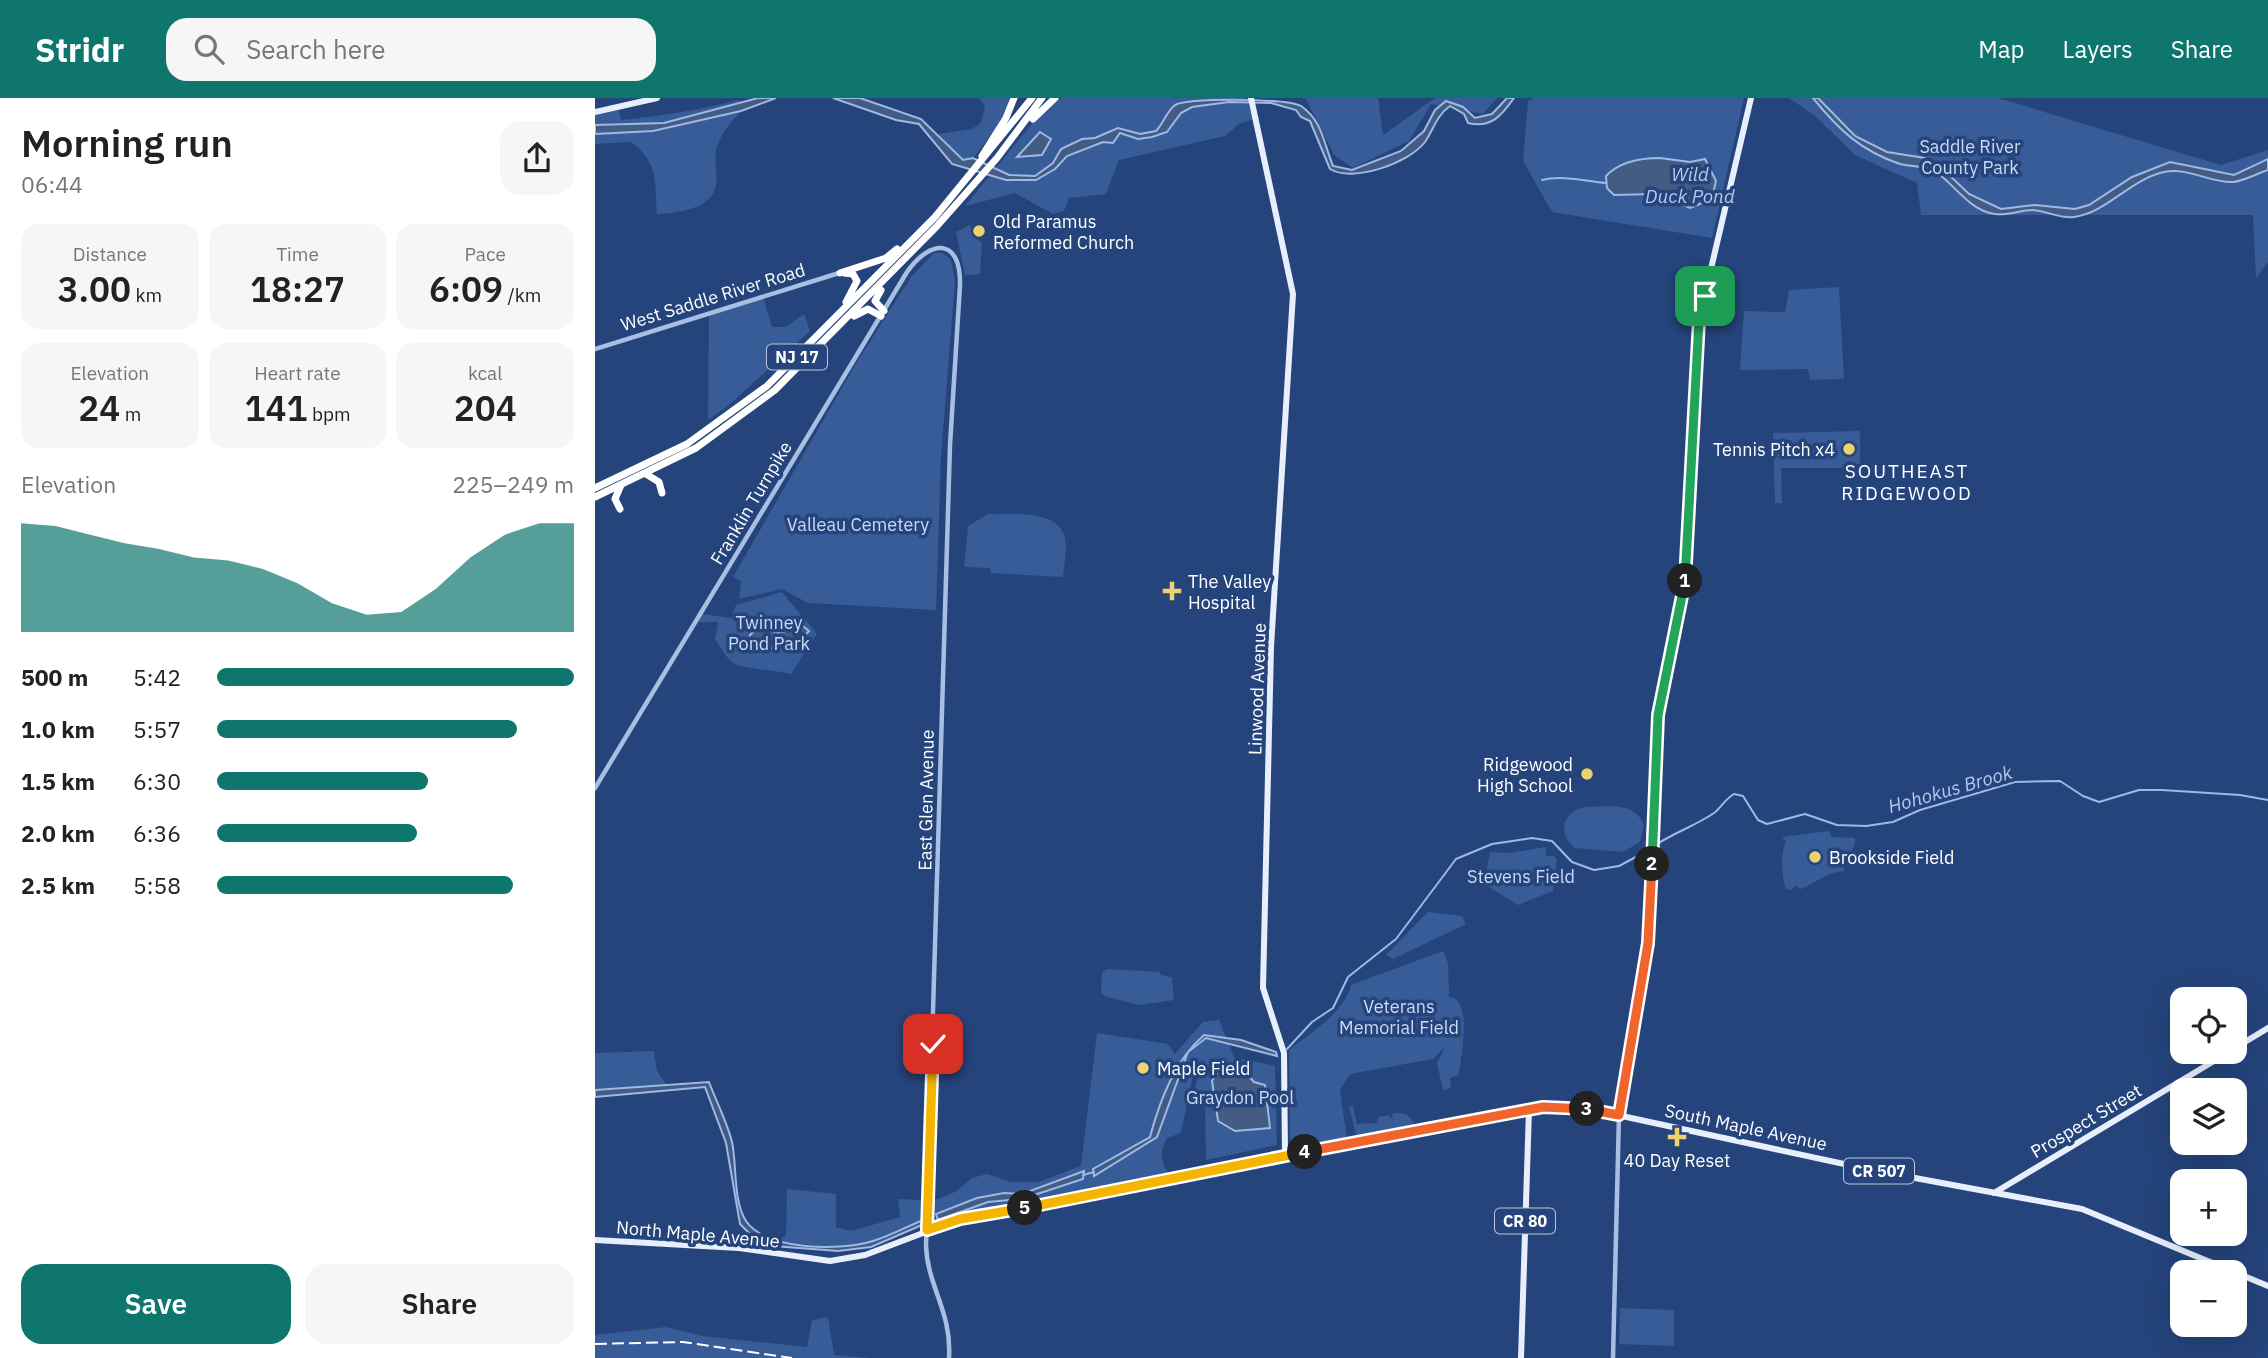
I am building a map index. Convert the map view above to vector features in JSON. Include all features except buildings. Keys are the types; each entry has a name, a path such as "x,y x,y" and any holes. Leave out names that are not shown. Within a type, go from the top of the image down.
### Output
{"highway":[{"name":"NJ 17","path":"607,487 621,485 690,451 743,417 785,380 908,256 978,180 990,155 1032,98"},
{"name":"NJ 17","path":"607,487 723,421 767,386 925,227 1042,98"},
{"path":"990,155 1055,98"},
{"path":"990,155 1013,100"},
{"path":"840,272 888,256 925,227"},
{"path":"883,313 876,304 876,296 908,256"},
{"path":"827,327 856,284 853,274 840,272"},
{"path":"840,326 864,309 883,313"},
{"path":"646,474 658,480 662,493"},
{"path":"621,485 615,499 621,509"},
{"path":"595,486 607,487"},
{"path":"595,498 607,487"}],"main road":[{"path":"595,112 657,98"},
{"path":"1619,1115 1648,943 1658,715 1684,591 1699,320 1751,98"},
{"name":"Linwood Avenue","path":"1252,101 1293,294 1271,647 1263,961 1264,995 1284,1053 1285,1156"},
{"path":"2247,1041 2268,1028"},
{"name":"Prospect Street","path":"1994,1193 2208,1064"},
{"name":"North Maple Avenue","path":"595,1240 740,1248 830,1261 865,1255 928,1227 960,1219 1086,1198 1285,1156 1529,1110 1552,1106 1619,1115"},
{"name":"CR 80","path":"1521,1358 1529,1110"},
{"name":"South Maple Avenue","path":"1619,1115 1872,1170 2083,1209 2268,1286"}],"street":[{"name":"Franklin Turnpike","path":"595,788 917,260 931,249 943,247"},
{"name":"East Glen Avenue","path":"943,247 956,257 960,280 950,445 926,1256 946,1315 949,1358"},
{"name":"West Saddle River Road","path":"595,349 840,272"},
{"path":"1613,1358 1619,1115"}],"green space":[{"path":"979,98 1009,98 1004,120 973,158 963,160 947,147 938,134 972,129 981,123 985,106"},
{"path":"1063,98 1246,98 1254,119 1239,124 1225,136 1119,160 1106,194 1069,198 1064,211 1053,214 1015,193 965,206 1047,105"},
{"path":"1300,98 1378,98 1383,135 1435,98 1497,98 1483,114 1431,104 1409,141 1353,168 1334,155 1306,99"},
{"path":"1534,98 1744,98 1712,238 1552,212 1523,161 1528,101"},
{"name":"Saddle River County Park","path":"1789,98 1998,98 2221,165 2268,150 2268,262 2256,278 2253,215 1921,215 1917,183 1855,155 1814,115"},
{"path":"739,100 741,111 724,132 717,147 716,185 713,193 701,205 692,208 657,214 654,174 640,150 631,142 595,144 595,115 619,110 621,120 681,112"},
{"path":"970,225 974,237 982,243 980,274 965,275 956,232"},
{"name":"Valleau Cemetery","path":"934,253 943,253 951,260 955,281 941,456 936,610 808,603 782,589 739,599 741,581 733,577 855,365 911,277"},
{"path":"1839,287 1844,379 1810,380 1808,369 1740,370 1744,311 1785,312 1789,290"},
{"path":"763,297 772,327 786,327 804,314 810,331 730,404 708,420 709,312"},
{"path":"1860,431 1860,468 1781,468 1782,503 1775,503 1773,433"},
{"path":"988,514 1030,515 1051,520 1064,534 1066,544 1063,577 991,573 990,568 964,567 968,526"},
{"name":"Twinney Pond Park","path":"782,592 817,634 791,674 733,663 715,639 718,622 696,622 703,614 731,618 736,605"},
{"path":"1611,806 1635,812 1644,826 1640,842 1623,852 1575,848 1565,836 1565,823 1572,813 1586,807"},
{"name":"Brookside Field","path":"1829,831 1832,837 1855,838 1855,845 1844,862 1844,871 1827,875 1801,889 1795,885 1792,890 1786,889 1782,866 1786,842 1782,837"},
{"name":"Stevens Field","path":"1546,847 1546,856 1554,856 1557,860 1553,891 1518,905 1484,884 1490,852 1508,853"},
{"path":"1428,912 1462,916 1466,924 1393,959 1386,955"},
{"name":"Veterans Memorial Field","path":"1443,951 1448,963 1449,997 1457,1000 1461,1008 1464,1031 1459,1075 1450,1078 1451,1088 1443,1090 1437,1063 1445,1047 1433,1059 1350,1074 1340,1090 1347,1140 1293,1148 1290,1145 1289,1050 1334,1013 1342,1004 1351,985"},
{"path":"1107,969 1160,972 1160,975 1172,977 1174,1000 1139,1005 1104,996 1101,992 1102,972"},
{"path":"1219,1020 1234,1057 1275,1066 1277,1145 1206,1160 1205,1107 1190,1103 1204,1059 1194,1070 1181,1133 1167,1138 1163,1148 1163,1162 1170,1176 936,1220 933,1201 957,1191 972,1178 987,1174 1011,1182 1039,1182 1081,1166 1097,1033 1168,1044 1175,1054 1203,1022","holes":["1083,1171 1083,1179 1023,1199 988,1202 938,1219 936,1214 977,1198 1004,1193 1022,1194"]},
{"path":"654,1051 657,1071 667,1085 595,1090 595,1053"},
{"path":"1353,1106 1357,1124 1377,1123 1378,1117 1389,1115 1393,1121 1392,1114 1400,1113 1409,1117 1415,1127 1357,1138 1349,1107"},
{"path":"787,1189 836,1194 836,1227 851,1231 900,1217 898,1199 921,1200 920,1221 873,1241 833,1248 778,1241 786,1235"},
{"path":"1620,1308 1674,1310 1674,1346 1619,1344"},
{"path":"828,1317 834,1355 869,1358 595,1358 595,1335 666,1327 703,1336 807,1347 812,1320"}],"water":[{"path":"758,98 776,98 741,111 653,131 595,134 595,125 664,123"},
{"path":"833,98 860,98 921,119 963,160 973,158 1009,175 1035,176 1053,163 1061,149 1082,139 1095,138 1118,128 1140,134 1156,131 1175,105 1184,103 1258,100 1301,106 1318,125 1333,166 1352,170 1401,151 1424,131 1435,110 1446,101 1463,107 1475,118 1492,114 1507,98 1514,98 1500,115 1483,124 1468,123 1464,114 1450,106 1441,114 1425,142 1417,150 1394,163 1366,172 1340,173 1330,169 1310,121 1301,117 1296,110 1271,103 1229,102 1192,107 1181,113 1167,132 1152,137 1138,139 1120,133 1113,143 1103,142 1067,156 1055,169 1036,180 1006,180 952,164 919,124 896,120"},
{"path":"1813,98 1818,98 1855,136 1887,152 1925,158 1945,171 1969,194 2001,209 2035,205 2075,209 2089,205 2132,177 2170,162 2234,175 2268,159 2268,170 2233,182 2182,172 2164,172 2140,182 2097,209 2074,217 2033,210 1995,214 1970,203 1936,172 1900,164 1862,146 1842,130"},
{"path":"1040,132 1051,139 1042,155 1017,157"},
{"name":"Wild Duck Pond","path":"1660,158 1690,162 1705,159 1716,181 1712,199 1690,208 1655,194 1614,195 1607,188 1606,176 1618,167 1638,160"},
{"path":"798,622 809,631 797,643 780,641 768,651 760,652 751,646 750,635 755,631 764,629 782,632"},
{"path":"1204,1035 1241,1040 1276,1052 1277,1056 1206,1038 1188,1052"},
{"path":"1188,1052 1157,1137 1094,1176 1093,1169 1150,1137 1170,1082"},
{"name":"Graydon Pool","path":"1221,1067 1247,1074 1254,1082 1265,1085 1270,1128 1235,1131 1218,1121 1212,1081"},
{"path":"709,1082 732,1142 737,1193 742,1213 756,1231 787,1243 825,1247 873,1241 923,1220 922,1225 871,1247 838,1251 773,1246 758,1242 740,1224 726,1143 705,1087 595,1097 595,1090"},
{"path":"1084,1171 1083,1179 1022,1199 988,1202 938,1220 936,1214 977,1198 1004,1193 1022,1194"}],"waterway":[{"path":"1542,180 1565,178 1606,183"},
{"name":"Hohokus Brook","path":"1654,846 1714,813 1734,794 1743,796 1758,820 1767,824 1805,814 1837,825 1866,826 1893,822 1920,810 2015,782 2060,781 2083,796 2099,802 2139,790 2240,795 2268,800"},
{"name":"Hohokus Brook","path":"1287,1049 1312,1022 1333,1008 1348,977 1396,939 1456,859 1492,844 1532,838 1552,841 1572,862 1594,870 1619,866 1649,850"},
{"name":"Hohokus Brook","path":"1083,1175 1094,1172"}],"railway":[{"path":"595,1344 683,1342 792,1358"}],"place":[{"name":"Old Paramus Reformed Church","path":"979,231"},
{"name":"Tennis Pitch x4","path":"1849,449"},
{"name":"The Valley Hospital","path":"1172,591"},
{"name":"Ridgewood High School","path":"1587,774"},
{"name":"Brookside Field","path":"1815,857"},
{"name":"Maple Field","path":"1143,1068"},
{"name":"40 Day Reset","path":"1677,1137"}],"district":[{"name":"SOUTHEAST RIDGEWOOD","path":"1907,482"}],"route":[{"path":"933,1044 927,1230 979,1215 1086,1198 1190,1174 1543,1107 1590,1109 1619,1115 1648,943 1658,715 1684,591 1699,320 1705,296"}]}
